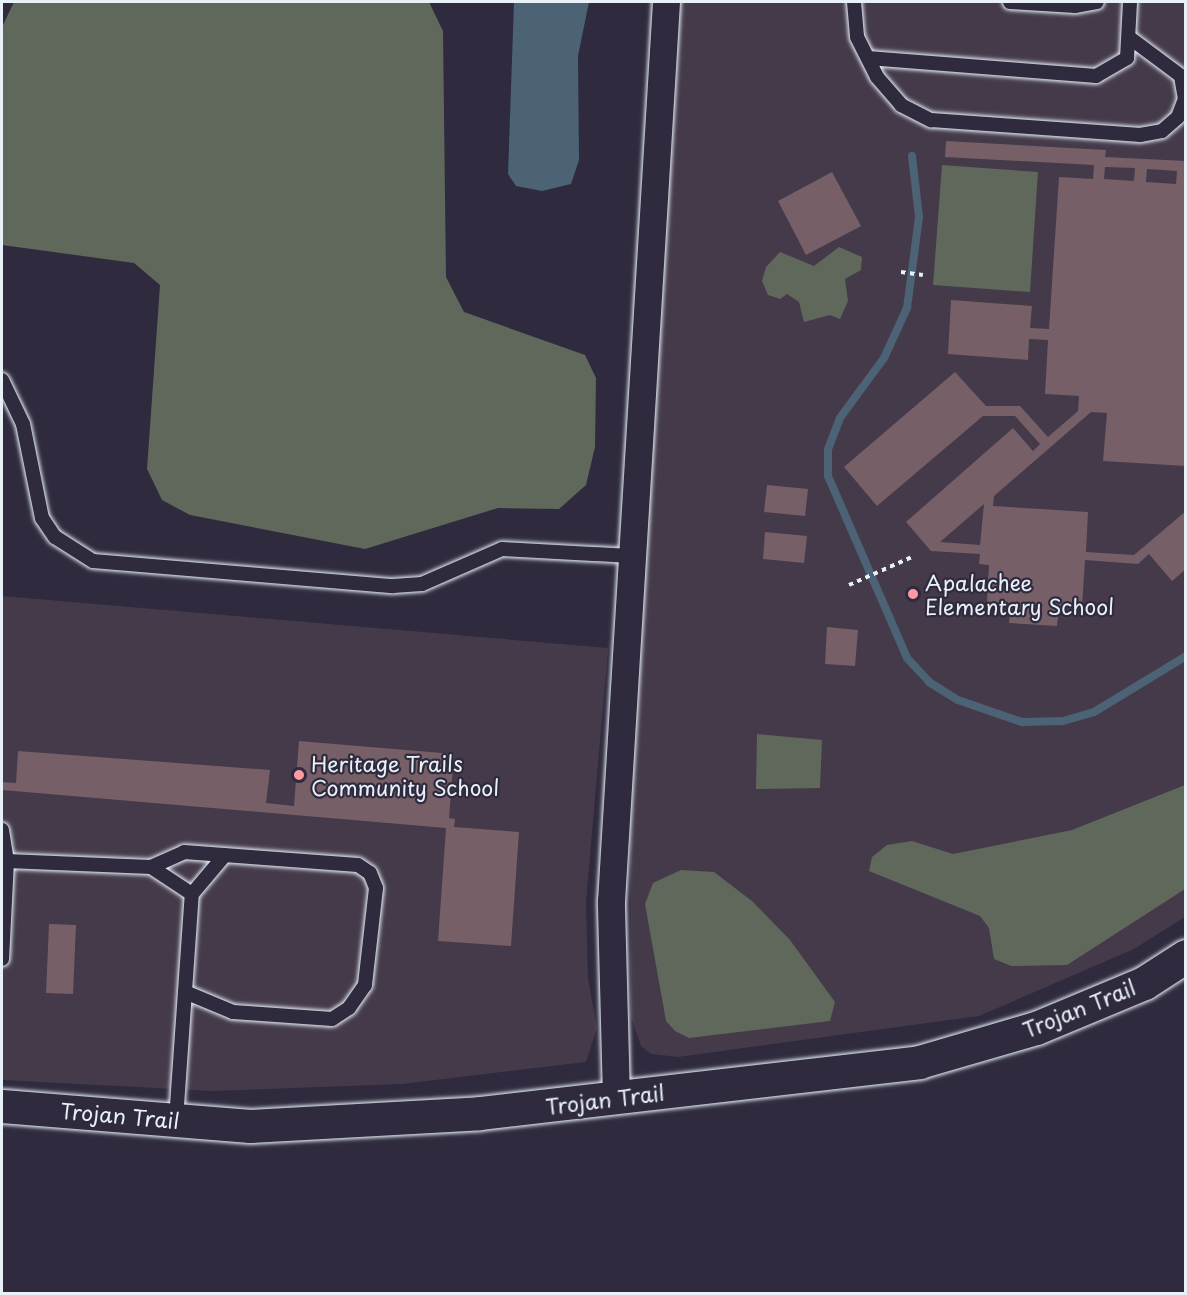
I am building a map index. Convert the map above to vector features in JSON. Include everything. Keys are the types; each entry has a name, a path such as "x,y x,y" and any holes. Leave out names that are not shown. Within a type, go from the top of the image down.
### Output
{"street":[{"path":"616,1098 610,901 666,2"},
{"name":"Trojan Trail","path":"2,1106 250,1126 480,1113 919,1062 1036,1028 1144,983 1185,956"}],"lane":[{"path":"854,2 857,37 868,58 900,105 931,120 1140,135 1162,131 1178,117 1185,99 1181,76 1130,38"},
{"path":"1010,2 1097,2"},
{"path":"868,58 1096,76 1126,58 1130,38 1130,2"},
{"path":"2,380 23,424 42,518 55,537 93,561 393,586 422,584 502,549 631,556"},
{"path":"2,830 7,861 2,959"},
{"path":"7,861 151,867 184,852 358,865 370,873 376,888 365,985 360,998 332,1019 233,1012 185,992"},
{"path":"176,1120 192,894 225,855"},
{"path":"151,867 192,894"}],"path":[{"path":"901,272 923,275"},
{"path":"849,585 914,556"}],"shaded area":[{"name":"Apalachee Elementary School","path":"680,2 1185,2 1185,917 1134,949 979,1016 678,1057 651,1054 641,1046 631,1017 630,738"},
{"name":"Heritage Trails Community School","path":"2,596 608,648 586,902 588,979 597,1028 586,1062 402,1084 213,1091 2,1080"}],"green space":[{"path":"14,2 429,2 443,31 446,277 464,312 585,355 596,378 595,447 586,485 559,509 498,508 365,549 190,515 162,500 147,469 160,285 134,263 2,245 2,27"},
{"path":"942,165 1038,172 1030,292 933,285"},
{"path":"839,247 862,257 861,270 845,279 848,301 840,319 830,315 804,322 799,302 787,294 780,299 768,295 762,281 766,267 780,252 814,266"},
{"path":"757,734 822,740 820,788 756,789"},
{"path":"1185,785 1185,889 1067,965 1011,966 994,959 989,928 980,916 869,871 872,857 887,845 912,841 953,854 1072,830"},
{"path":"681,870 714,872 752,901 790,940 835,1002 830,1021 689,1038 675,1031 666,1021 645,904 653,883"}],"water":[{"path":"514,2 589,2 578,56 579,160 571,184 542,191 516,186 508,174"}],"building":[{"path":"946,141 1106,150 1105,157 1186,161 1186,466 1103,461 1107,413 1091,412 994,496 993,506 1088,512 1086,552 1134,555 1186,511 1186,569 1172,581 1149,554 1138,564 1085,560 1082,607 1059,606 1057,626 1009,623 1011,603 987,602 989,565 979,564 980,554 931,551 906,522 1013,428 1033,451 1040,444 1015,416 983,416 877,506 844,467 955,372 986,406 1020,406 1048,437 1078,411 1079,396 1045,394 1048,340 1029,339 1028,360 948,354 951,300 1032,306 1030,328 1049,329 1059,177 1093,179 1094,165 945,157","holes":["1105,167 1135,168 1134,181 1104,179","1147,169 1177,171 1176,184 1146,182","984,504 980,545 940,542"]},
{"path":"832,172 861,226 806,255 778,201"},
{"path":"767,485 808,489 805,516 764,512"},
{"path":"765,532 807,536 804,563 763,559"},
{"path":"827,627 858,630 855,666 825,664"},
{"path":"299,741 454,754 449,818 455,819 454,827 519,832 511,946 438,941 446,828 2,790 2,782 16,783 18,751 270,770 266,803 294,806"},
{"path":"49,924 76,925 73,994 46,993"}],"waterway":[{"path":"912,156 919,217 907,308 884,358 840,418 828,450 828,476 907,658 929,682 958,700 1022,722 1063,721 1094,712 1186,656"}],"place":[{"name":"Apalachee Elementary School","path":"913,594"},
{"name":"Heritage Trails Community School","path":"299,775"}]}
